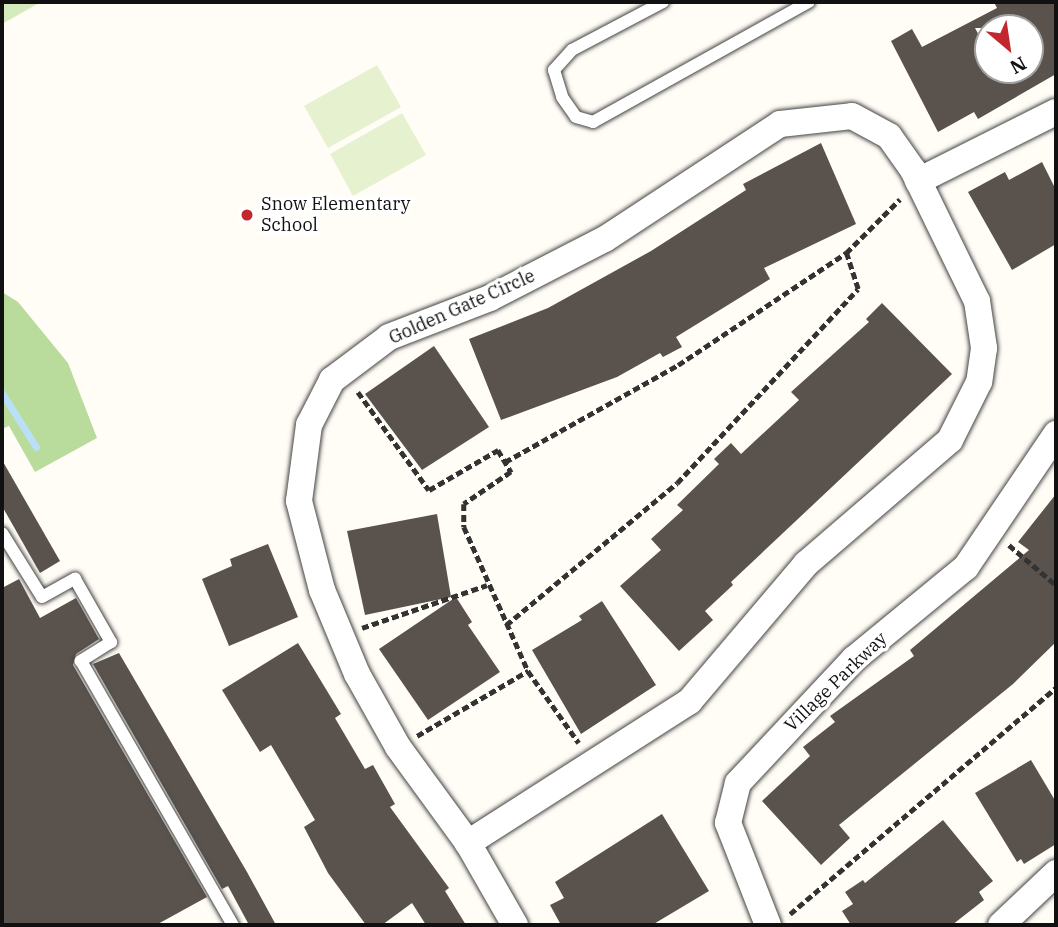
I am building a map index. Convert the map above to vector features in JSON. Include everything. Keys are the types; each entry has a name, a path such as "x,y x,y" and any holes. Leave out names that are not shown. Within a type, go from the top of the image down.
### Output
{"street":[{"path":"918,181 1056,112"},
{"name":"Golden Gate Circle","path":"468,843 690,701 806,564 950,440 979,382 984,348 977,301 918,181 889,136 852,116 780,124 604,239 490,298 389,337 332,380 309,425 299,502 322,590 341,635 398,747 468,843 515,925"},
{"name":"Village Parkway","path":"777,921 728,824 738,783 855,659 966,567 1056,434"},
{"path":"1001,925 1056,873"}],"lane":[{"path":"663,2 572,50 554,70 562,97 576,117 593,122 809,2"},
{"path":"2,533 42,597 75,579 111,642 81,661 233,925"}],"path":[{"path":"505,462 678,365 845,253 918,181"},
{"path":"506,625 677,483 858,289 845,253"},
{"path":"343,372 429,490 498,450 511,472 464,504 464,527 487,585 528,671 593,763"},
{"path":"991,530 1056,585"},
{"path":"341,635 487,585"},
{"path":"398,747 528,671"},
{"path":"777,921 852,865 1056,688"}],"green space":[{"path":"2,2 41,2 2,24"},
{"path":"377,65 401,107 328,148 304,106"},
{"path":"402,113 426,155 353,196 330,154"},
{"path":"2,292 18,302 68,363 97,438 35,472 9,426 2,429"}],"building":[{"path":"994,2 1056,2 1056,74 1044,81 1044,14 985,14 997,8"},
{"path":"974,20 974,84 1039,84 978,119 974,112 938,132 891,41 912,29 922,47"},
{"path":"821,143 856,224 764,268 770,279 676,337 682,347 663,357 660,353 617,377 501,420 469,339 548,308 651,251 746,190 743,184"},
{"path":"1042,162 1056,190 1056,244 1012,270 968,192 1005,172 1009,180"},
{"path":"882,303 952,374 731,582 733,585 705,611 713,620 679,651 620,586 661,550 651,539 683,510 677,505 719,464 714,459 731,443 741,454 799,400 791,392 869,322 866,319"},
{"path":"434,346 489,427 422,470 365,394"},
{"path":"2,460 60,561 40,573 2,506"},
{"path":"1056,494 1056,642 1013,684 839,825 850,838 821,865 762,801 810,756 803,747 835,722 830,716 914,656 910,650 1029,550 1018,542"},
{"path":"437,514 451,597 365,615 347,531"},
{"path":"268,544 298,617 229,646 202,579 232,566 230,559"},
{"path":"19,579 40,618 76,598 99,639 76,654 73,665 207,897 156,925 2,925 2,588"},
{"path":"456,597 472,622 468,625 500,672 428,720 379,649"},
{"path":"602,601 656,685 581,734 532,650 582,620 579,616"},
{"path":"298,643 341,714 335,718 365,769 373,765 395,804 390,807 449,888 445,891 466,925 426,925 412,903 382,925 366,925 328,873 304,827 315,820 271,745 260,752 222,690"},
{"path":"119,653 276,925 249,925 228,886 222,889 93,664"},
{"path":"1031,760 1056,802 1056,844 1024,864 1021,859 1017,862 975,793"},
{"path":"662,814 709,891 652,925 561,925 550,905 564,898 555,882"},
{"path":"943,820 993,881 979,892 984,900 952,925 851,925 842,911 853,904 845,892 863,880 865,883"}],"waterway":[{"path":"2,393 36,447"}],"place":[{"name":"Snow Elementary School","path":"247,215"}]}
